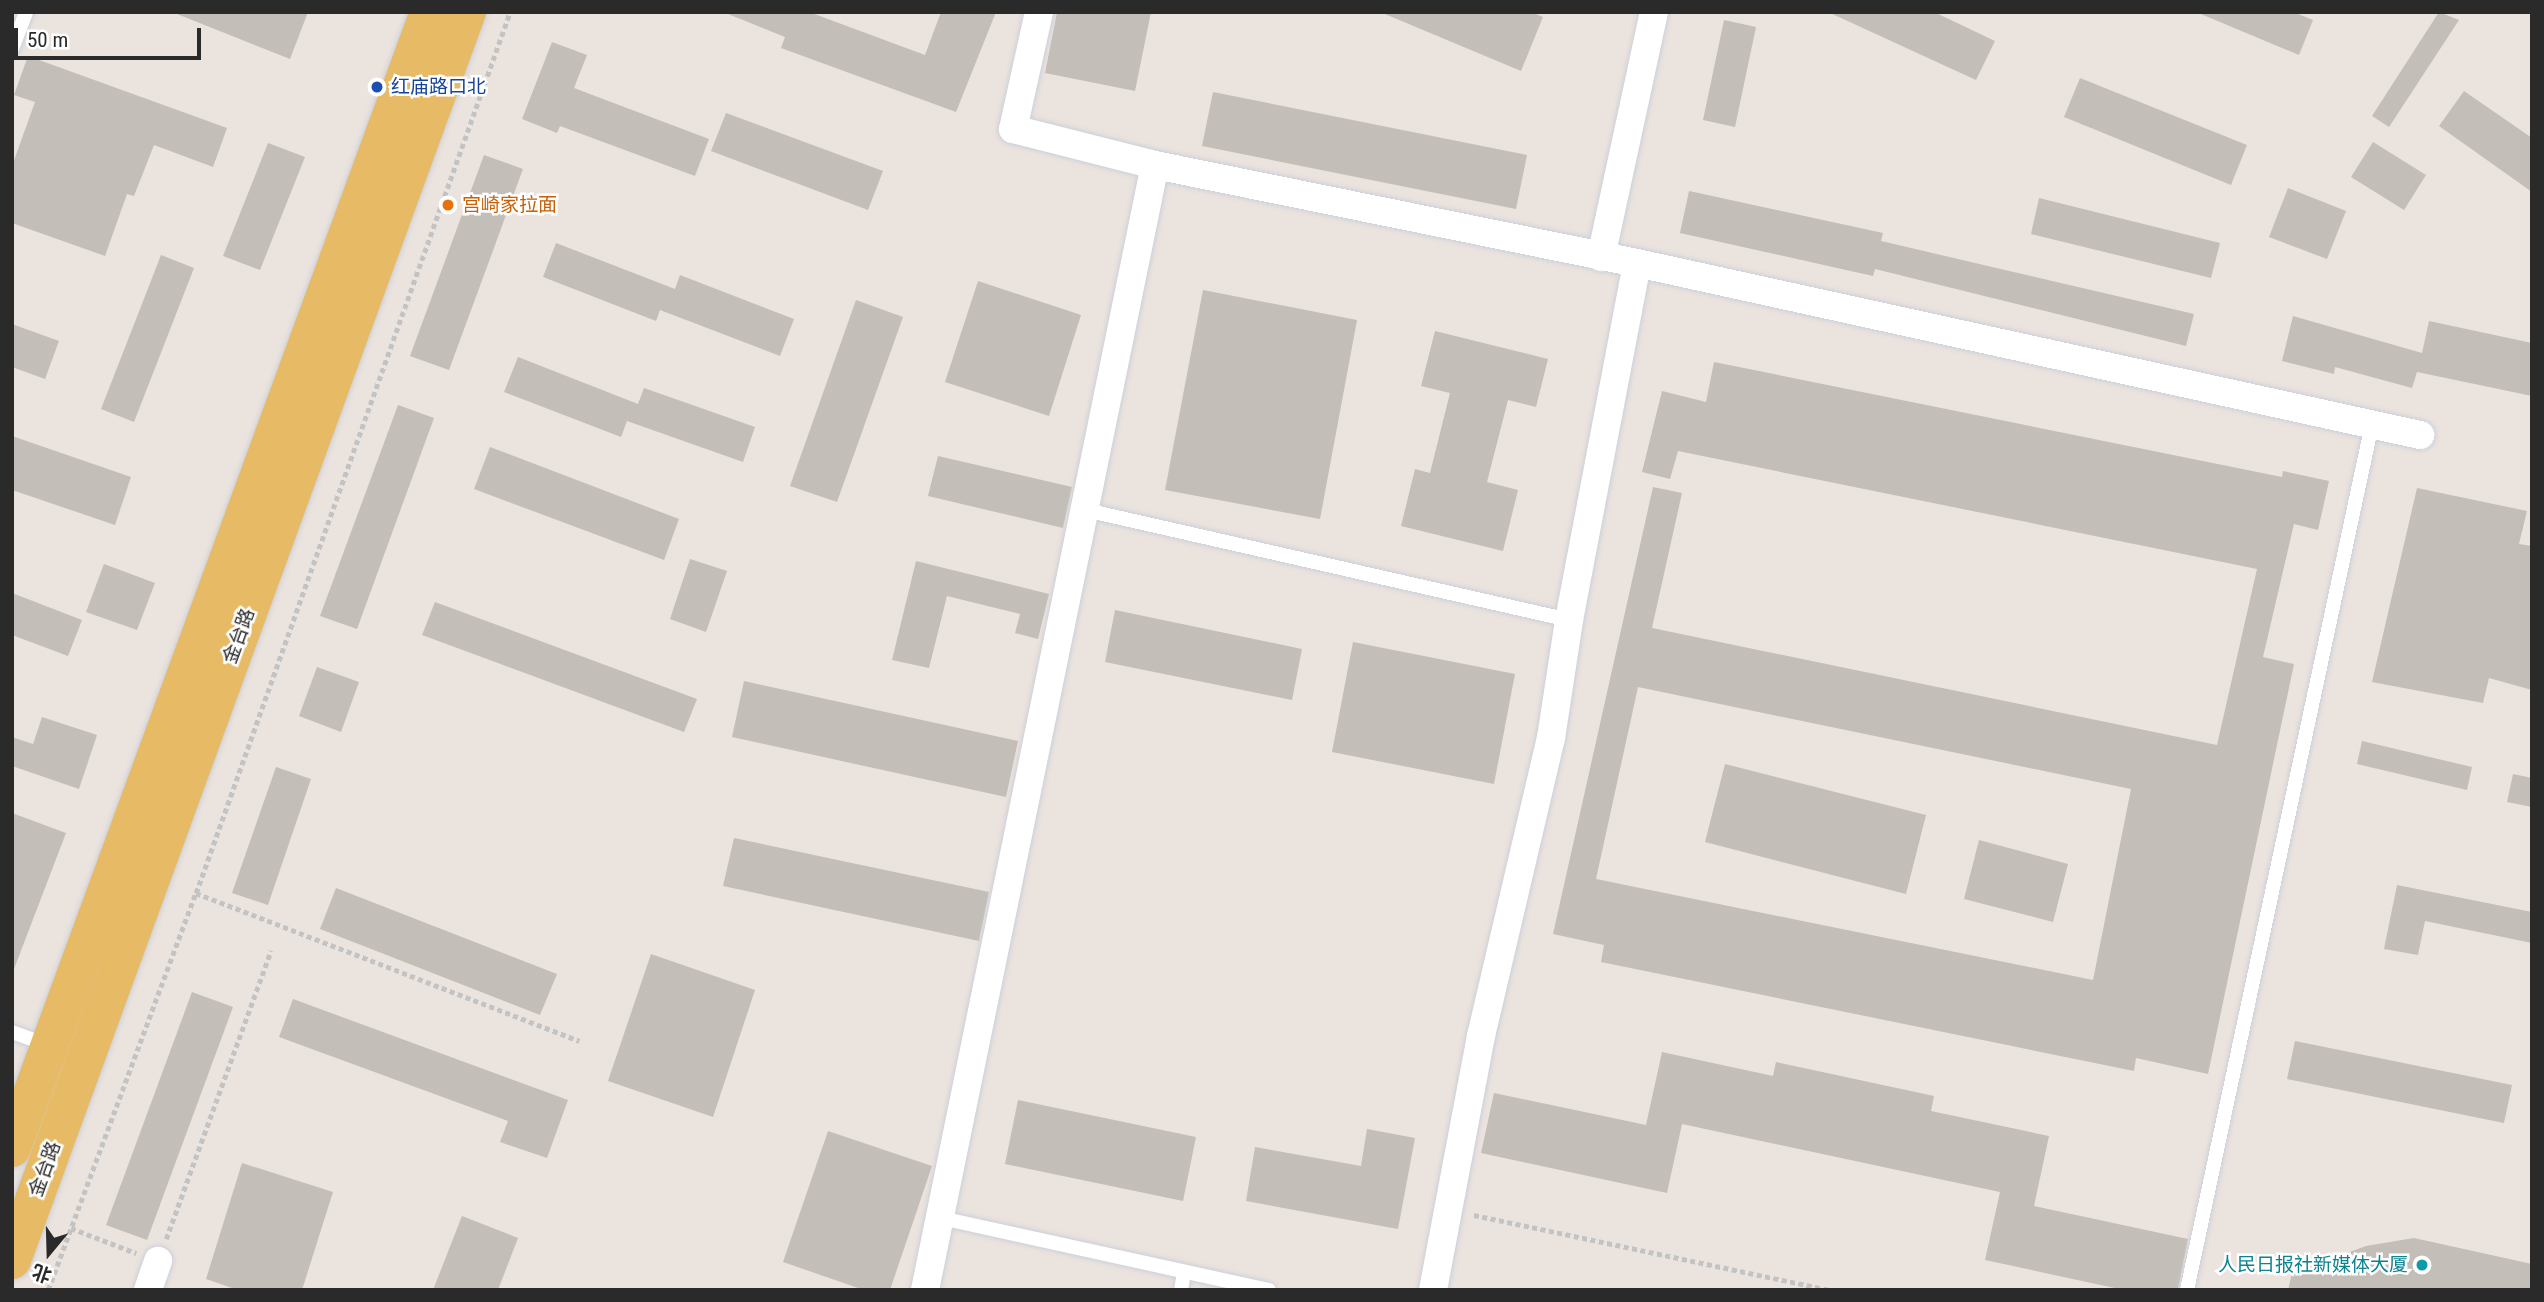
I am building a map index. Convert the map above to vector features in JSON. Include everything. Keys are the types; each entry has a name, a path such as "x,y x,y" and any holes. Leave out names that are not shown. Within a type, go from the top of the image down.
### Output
{"main road":[{"name":"金台路","path":"12,1148 429,12"},
{"name":"金台路","path":"12,1260 467,12"}],"street":[{"path":"1039,12 1013,129 1155,165 1637,263 2420,435"},
{"path":"1601,257 1654,12"},
{"path":"925,1290 1081,509 1155,165"},
{"path":"1433,1290 1451,1210 1481,1036 1551,738 1569,620 1637,263"},
{"path":"148,1290 158,1261"}],"lane":[{"path":"12,49 26,12"},
{"path":"2188,1290 2372,424"},
{"path":"1081,509 1569,620"},
{"path":"12,1031 50,1046"},
{"path":"941,1218 1269,1290"},
{"path":"1181,1290 1184,1273"}],"path":[{"path":"48,1290 196,893 510,12"},
{"path":"196,893 579,1041"},
{"path":"71,1228 158,1261 271,950"},
{"path":"1451,1210 1829,1290"}],"building":[{"path":"172,12 308,12 290,59"},
{"path":"723,12 809,12 925,55 941,12 996,12 956,112 781,48 785,37"},
{"path":"1057,12 1151,12 1135,91 1045,73"},
{"path":"1380,12 1531,12 1543,17 1521,71"},
{"path":"1828,12 1934,12 1995,41 1976,80"},
{"path":"2196,12 2293,12 2313,20 2299,55"},
{"path":"2439,12 2459,20 2389,127 2372,116"},
{"path":"1724,20 1756,27 1735,127 1703,120"},
{"path":"552,42 587,55 574,88 709,139 695,176 560,126 557,133 522,119"},
{"path":"28,56 227,128 213,167 154,145 134,196 127,194 105,256 12,223 12,166 35,102 14,95"},
{"path":"2080,78 2247,145 2231,185 2064,117"},
{"path":"2464,91 2532,138 2532,192 2439,126"},
{"path":"1213,92 1527,155 1516,209 1202,146"},
{"path":"726,113 883,171 868,210 711,151"},
{"path":"2373,142 2426,175 2404,210 2351,177"},
{"path":"268,143 305,157 260,270 223,256"},
{"path":"484,155 523,169 449,370 410,356"},
{"path":"2288,188 2346,211 2327,259 2269,237"},
{"path":"1689,191 1883,233 1881,241 2194,314 2186,346 1875,269 1873,276 1680,233"},
{"path":"2039,198 2220,243 2211,278 2031,234"},
{"path":"556,243 675,289 680,275 794,319 780,356 660,310 656,321 543,277"},
{"path":"161,255 194,268 134,422 101,409"},
{"path":"978,281 1081,315 1049,416 945,382"},
{"path":"1203,290 1357,320 1320,519 1165,490"},
{"path":"856,300 903,317 837,502 790,486"},
{"path":"2293,316 2422,353 2429,321 2532,343 2532,396 2417,372 2412,388 2335,367 2334,374 2282,361"},
{"path":"12,324 59,341 45,379 12,367"},
{"path":"1435,331 1548,359 1536,407 1508,400 1487,482 1518,490 1503,551 1401,526 1415,469 1430,473 1450,393 1421,386"},
{"path":"518,357 638,404 644,388 755,427 743,462 627,421 621,437 504,392"},
{"path":"1714,362 2282,477 2283,471 2329,481 2318,530 2294,524 2263,657 2294,664 2208,1074 2136,1058 2134,1071 1601,962 1604,945 1553,934 1653,487 1682,493 1652,628 2217,745 2257,569 1678,451 1670,479 1642,472 1662,391 1706,402","holes":["1638,687 2131,789 2093,980 1596,879"]},
{"path":"398,405 434,418 357,629 320,616"},
{"path":"12,436 131,477 115,525 12,490"},
{"path":"490,447 679,519 664,560 474,489"},
{"path":"938,456 1072,487 1063,528 928,496"},
{"path":"2417,488 2527,511 2519,544 2532,546 2532,690 2489,678 2483,703 2372,682"},
{"path":"690,559 727,571 706,632 670,619"},
{"path":"916,561 1049,594 1038,639 1015,633 1020,614 947,596 929,668 892,660"},
{"path":"104,564 155,583 137,630 86,612"},
{"path":"12,593 82,620 68,656 12,635"},
{"path":"435,602 697,699 684,732 422,635"},
{"path":"1115,610 1302,649 1292,700 1105,662"},
{"path":"1353,642 1515,674 1494,784 1332,752"},
{"path":"317,667 359,682 341,732 299,716"},
{"path":"744,681 1018,741 1006,797 732,737"},
{"path":"42,717 97,735 79,789 12,766 12,737 33,744"},
{"path":"2362,741 2472,767 2467,790 2357,764"},
{"path":"1725,764 1926,815 1906,894 1705,842"},
{"path":"276,767 311,779 268,905 232,893"},
{"path":"2513,774 2532,778 2532,807 2507,802"},
{"path":"12,813 66,833 14,969 12,969"},
{"path":"734,838 989,892 979,941 723,886"},
{"path":"1979,840 2068,864 2053,922 1964,899"},
{"path":"2397,885 2532,912 2532,943 2425,921 2418,955 2384,949"},
{"path":"336,888 557,974 540,1015 320,929"},
{"path":"651,954 755,990 713,1117 608,1081"},
{"path":"192,992 233,1007 147,1240 106,1225"},
{"path":"293,999 568,1100 547,1158 500,1142 508,1121 279,1037"},
{"path":"2295,1041 2512,1085 2504,1123 2287,1079"},
{"path":"1662,1052 1773,1076 1776,1062 1934,1096 1931,1111 2049,1136 2034,1206 2188,1239 2178,1290 2124,1290 1985,1260 2000,1192 1682,1124 1667,1193 1481,1153 1494,1093 1646,1125"},
{"path":"1018,1100 1196,1137 1183,1201 1005,1164"},
{"path":"1367,1129 1415,1138 1398,1229 1246,1201 1255,1147 1361,1166"},
{"path":"828,1131 932,1166 890,1290 864,1290 783,1262"},
{"path":"242,1163 333,1192 302,1290 238,1290 206,1279"},
{"path":"462,1216 518,1238 498,1290 433,1290"},
{"name":"人民日报社新媒体大厦","path":"2414,1238 2532,1264 2532,1290 2288,1290 2292,1273 2366,1246"}],"place":[{"name":"红庙路口北","path":"377,87"},
{"name":"宫崎家拉面","path":"448,205"},
{"name":"人民日报社新媒体大厦","path":"2422,1265"}]}
